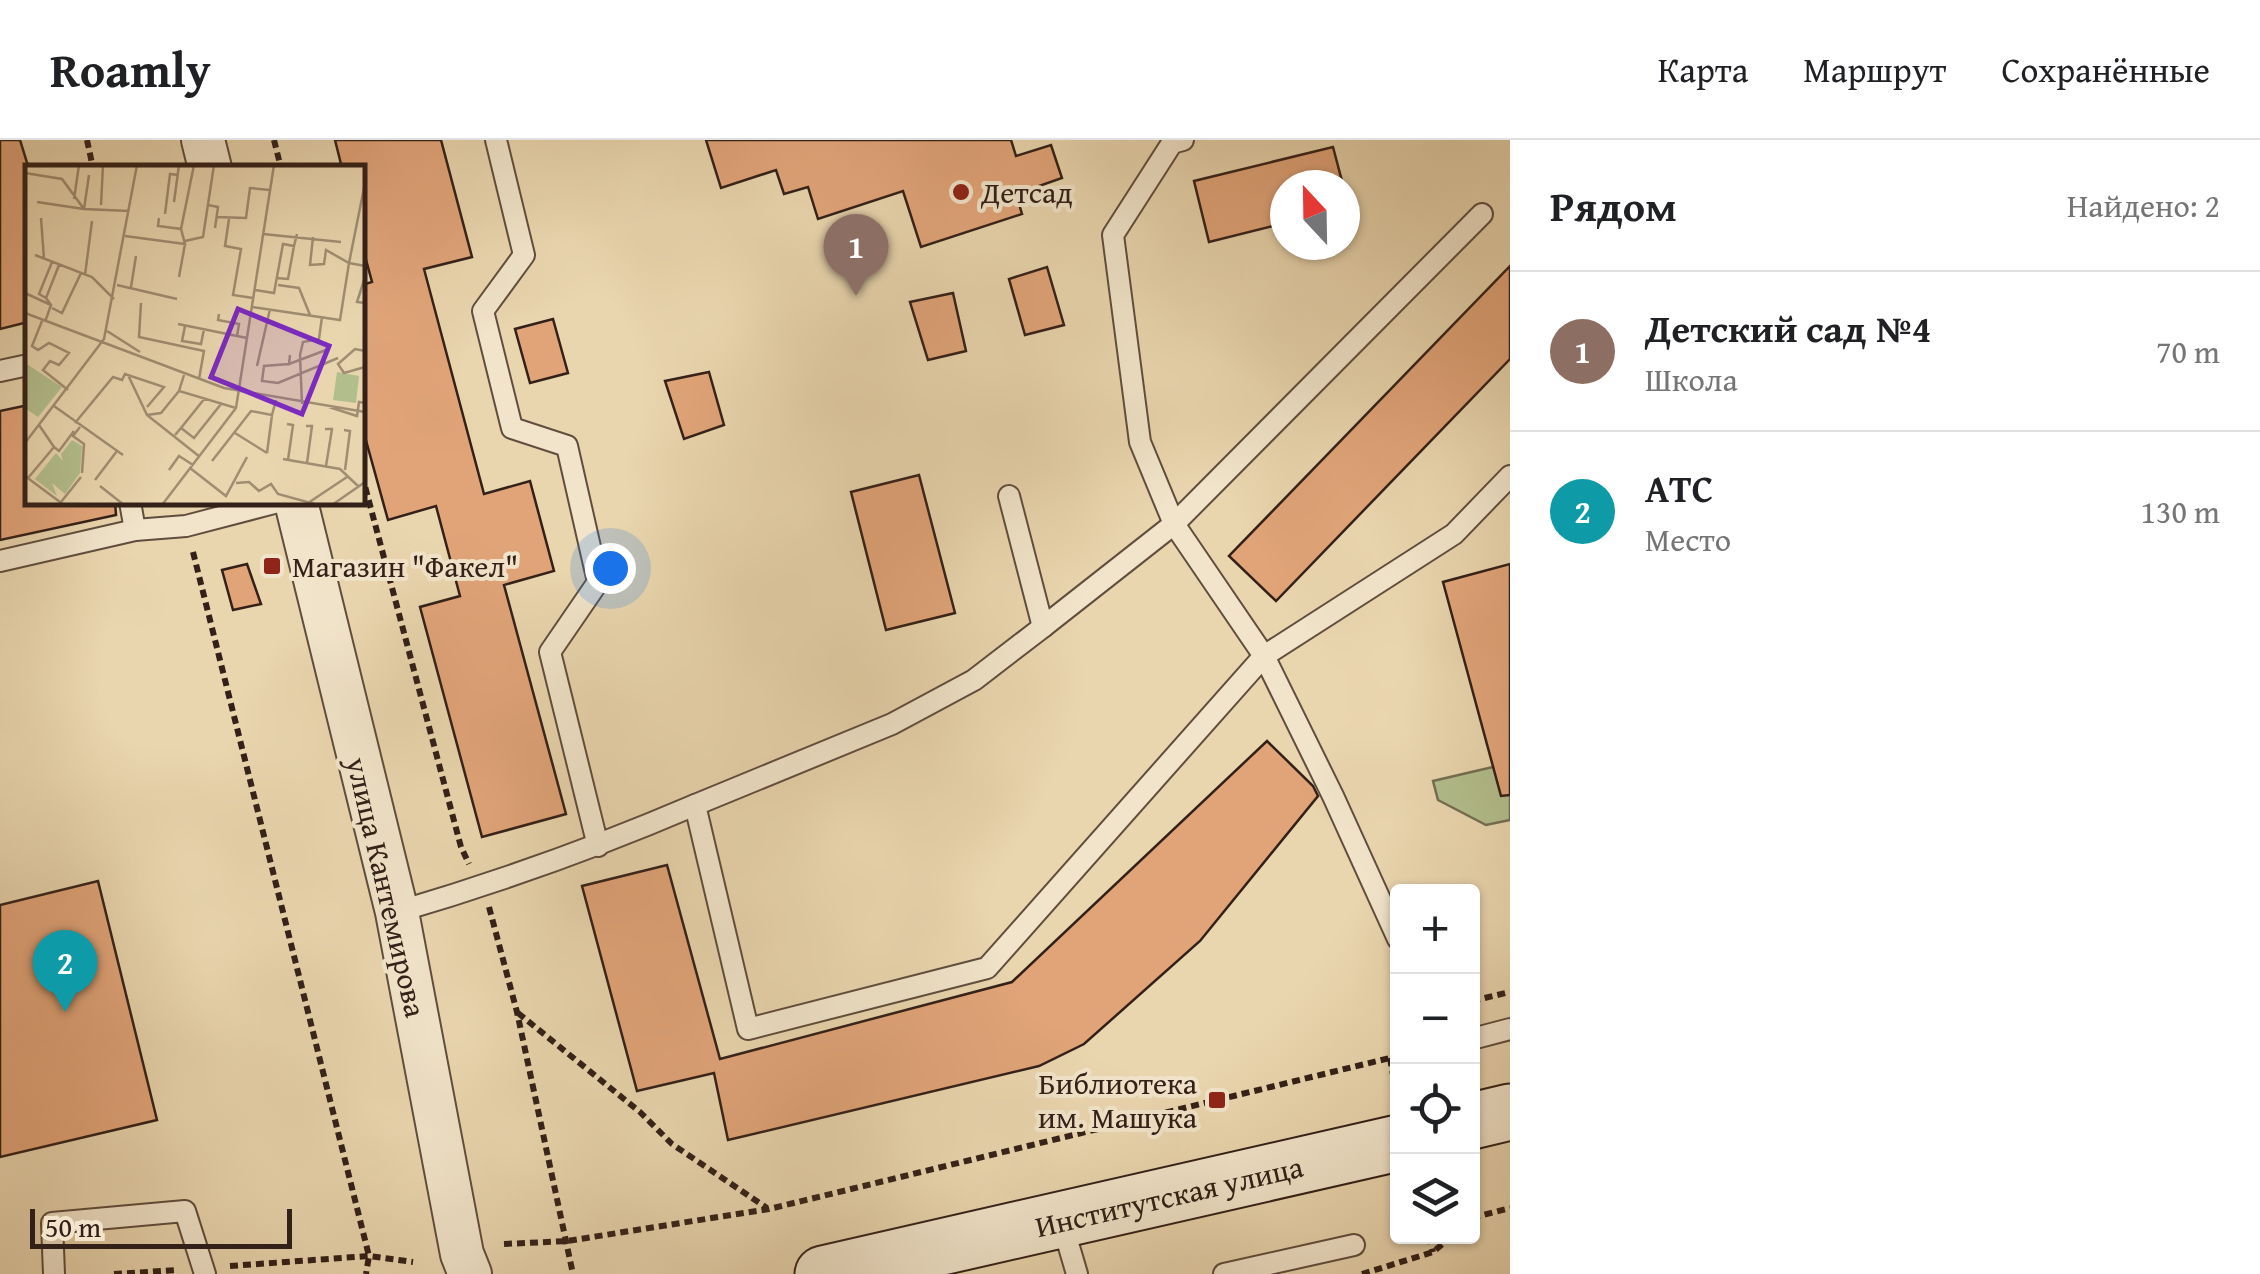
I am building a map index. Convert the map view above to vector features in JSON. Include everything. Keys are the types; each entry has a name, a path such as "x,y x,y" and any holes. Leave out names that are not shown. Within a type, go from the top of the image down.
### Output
{"main road":[{"path":"1480,1119 1510,1112"},
{"name":"Институтская улица","path":"823,1274 1061,1221 1390,1120"}],"street":[{"path":"203,140 209,165"},
{"name":"улица Кантемирова","path":"297,505 397,912 462,1254 470,1274"}],"lane":[{"path":"496,140 524,255 483,311 512,428 567,446 598,582 550,652 598,846"},
{"path":"1176,141 1113,235 1140,442 1174,524 1264,656 1390,921"},
{"path":"397,912 482,888 598,846 892,724 974,680 1174,524 1482,214"},
{"path":"0,370 25,365"},
{"path":"694,805 748,1029 988,968 1264,656 1454,534 1510,476"},
{"path":"1009,496 1043,628"},
{"path":"131,505 135,530"},
{"path":"0,561 135,530 186,526 266,505"},
{"path":"1480,1037 1510,1030"},
{"path":"54,1274 52,1223 185,1211 203,1271"},
{"path":"1061,1221 1077,1274"},
{"path":"1224,1274 1354,1245"}],"path":[{"path":"87,140 92,165"},
{"path":"274,140 280,165"},
{"path":"186,526 368,1256 366,1274"},
{"path":"1480,999 1510,992"},
{"path":"517,1012 640,1112 672,1144 769,1209"},
{"path":"504,1244 567,1241 769,1209 1390,1058"},
{"path":"1480,1216 1510,1208"},
{"path":"1431,1244 1433,1252"},
{"path":"1360,1274 1433,1252 1442,1244"},
{"path":"114,1274 203,1271 368,1256 413,1262"}],"green space":[{"path":"1510,763 1510,820 1486,825 1438,800 1433,781"}],"building":[{"path":"0,140 20,140 28,165 25,323 0,329"},
{"path":"335,140 441,140 472,257 424,269 484,494 530,481 554,571 504,585 566,814 482,837 420,607 460,596 436,506 388,520 365,437 365,284 372,282 365,256 365,165 341,165"},
{"name":"Детсад","path":"706,140 1011,140 1016,156 1051,145 1062,178 1016,194 1022,214 921,247 903,191 818,219 808,187 784,194 776,170 721,188"},
{"path":"1333,147 1339,170 1270,170 1270,227 1209,242 1194,181"},
{"path":"1510,266 1510,359 1276,601 1229,556"},
{"path":"1047,267 1064,325 1025,335 1009,279"},
{"path":"953,293 966,351 928,360 910,302"},
{"path":"553,319 568,373 530,383 515,329"},
{"path":"709,372 724,425 684,439 665,381"},
{"path":"25,406 25,505 115,505 116,515 0,540 0,411"},
{"path":"919,475 955,613 886,630 851,492"},
{"path":"247,564 261,604 233,610 222,570"},
{"path":"1510,564 1510,795 1501,796 1443,582"},
{"path":"1267,741 1313,786 1318,796 1200,941 1084,1044 1039,1066 728,1140 714,1073 637,1091 582,886 667,865 720,1059 1012,982"},
{"path":"98,881 157,1120 0,1157 0,905"}],"place":[{"name":"Детсад","path":"961,192"},
{"name":"Детский сад №4","path":"856,296"},
{"name":"Магазин \"Факел\"","path":"272,566"},
{"name":"АТС","path":"65,1012"},
{"name":"Библиотека им. Машука","path":"1217,1100"}]}
